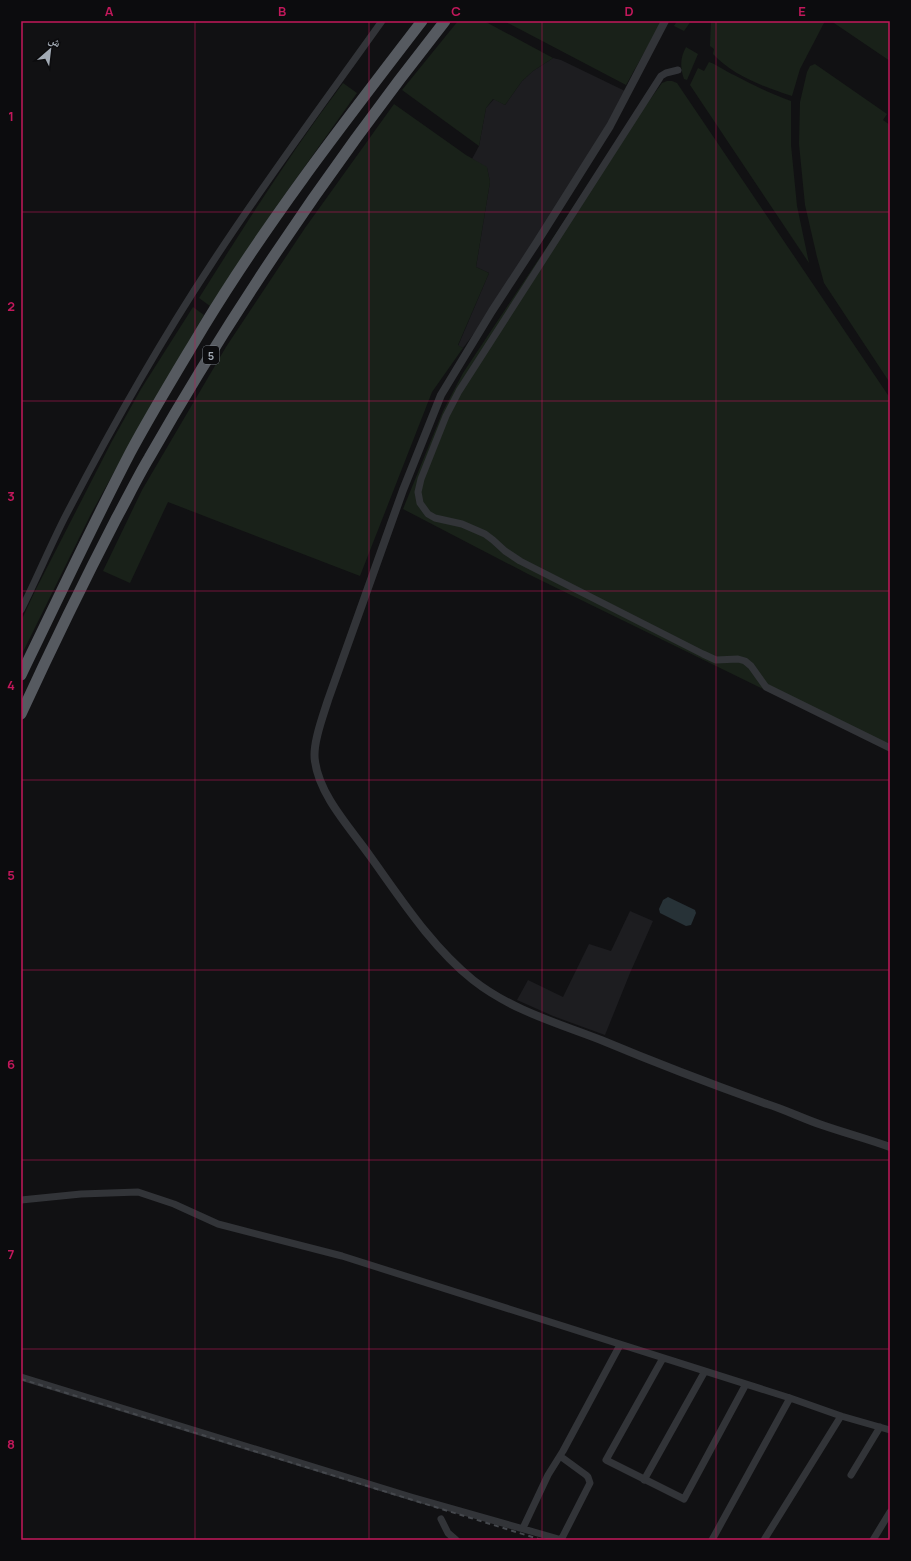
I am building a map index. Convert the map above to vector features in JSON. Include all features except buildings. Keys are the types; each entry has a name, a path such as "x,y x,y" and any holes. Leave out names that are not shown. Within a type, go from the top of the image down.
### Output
{"highway":[{"name":"5","path":"21,675 78,556 131,451 205,325 270,225 366,94 422,21"},
{"name":"5","path":"21,714 95,559 148,459 225,332 282,243 341,158 380,103 445,21"}],"street":[{"path":"21,610 64,520 130,399 172,327 212,263 276,169 382,21"},
{"path":"665,21 610,126 545,231 492,311 441,395 403,490 328,700 318,733 314,760 319,778 331,802 417,921 448,957 493,994 518,1008 699,1080 822,1125 890,1147"},
{"path":"678,70 661,76 459,391 446,416 421,479 418,492 419,498 423,509 435,518 462,524 485,534 505,551 520,561 716,660 738,659 745,661 751,666 766,687 890,748"},
{"path":"21,1200 81,1194 138,1192 174,1204 218,1224 342,1256 790,1398 841,1416 890,1430"},
{"path":"523,1528 543,1484 560,1456 620,1344"},
{"path":"663,1358 606,1460 684,1499 746,1384"},
{"path":"644,1480 705,1371"},
{"path":"21,1377 411,1497 562,1540 590,1483 586,1475 560,1456"},
{"path":"712,1540 790,1398"},
{"path":"764,1540 841,1416"},
{"path":"851,1476 880,1427"},
{"path":"873,1540 890,1512"},
{"path":"442,1519 448,1533 456,1540"},
{"path":"536,1540 540,1533"}],"shaded area":[{"path":"458,21 484,21 553,58 533,71 522,81 505,105 493,99 486,108 479,146 402,90"},
{"path":"504,21 662,21 626,85"},
{"path":"677,21 691,21 684,31 674,26"},
{"path":"711,21 825,21 800,69 792,96 750,80 721,62 713,54 714,49 710,46"},
{"path":"831,21 890,21 890,61"},
{"path":"686,47 698,54 687,80 684,79 681,67"},
{"path":"553,58 561,60 625,91 615,113 490,312 463,348 458,346 489,273 476,267 490,182 487,168 472,159 479,146 486,108 494,99 505,105 522,81 533,71"},
{"path":"709,62 762,89 791,101 791,145 797,206 809,263 690,85 698,68 704,71"},
{"path":"815,64 887,114 883,120 890,125 890,383 824,283 817,257 805,205 799,144 800,102 807,72 810,66"},
{"path":"667,81 677,83 890,398 890,751 528,574 403,509 443,411 463,373 588,185 662,83"},
{"path":"343,83 357,93 276,207 210,306 199,298 287,162"},
{"path":"394,104 466,155 487,167 490,182 476,267 489,273 458,345 463,348 432,392 360,576 168,502 130,583 103,571 142,490 226,347 305,228"},
{"path":"193,307 204,315 91,514 21,656 21,621 36,589 112,441 141,389"},
{"path":"668,897 695,910 696,913 691,925 686,926 660,913 659,909 663,900"},
{"path":"630,911 653,921 605,1035 553,1016 517,1000 528,980 563,997 589,944 611,951"}],"railway":[{"path":"21,1379 542,1540"}]}
